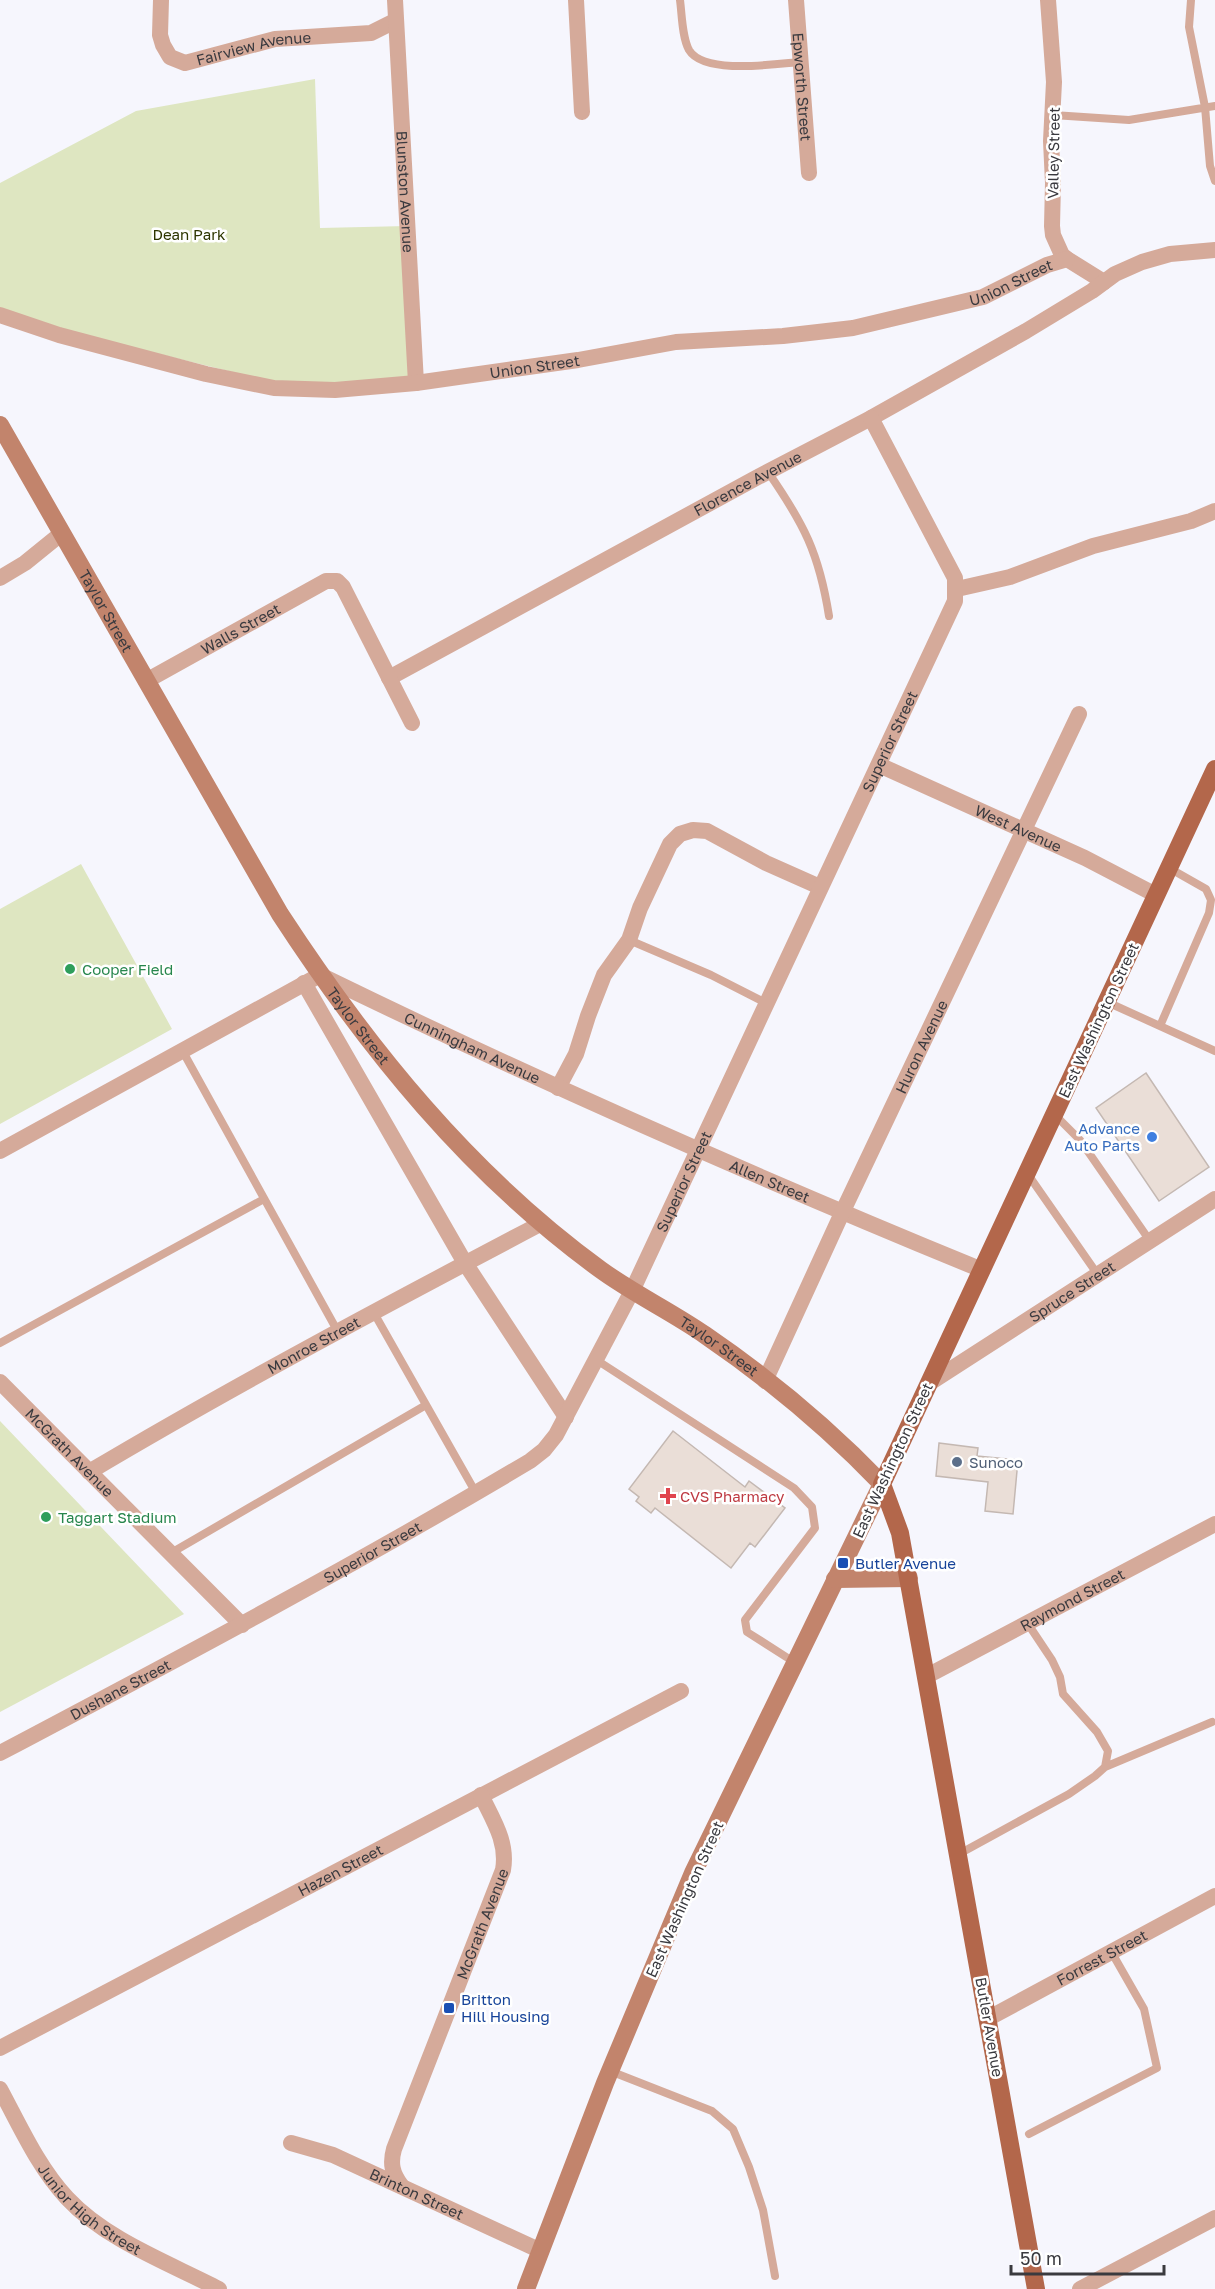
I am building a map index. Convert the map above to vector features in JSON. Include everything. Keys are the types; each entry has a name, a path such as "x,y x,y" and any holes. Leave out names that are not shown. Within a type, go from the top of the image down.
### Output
{"main road":[{"name":"Taylor Street","path":"0,425 280,914 312,979 441,1126 491,1177 542,1223 601,1270 705,1335 765,1381 845,1446 882,1485"},
{"name":"East Washington Street","path":"526,2289 610,2071 693,1873 882,1485 1215,769"},
{"name":"Butler Avenue","path":"882,1485 900,1533 909,1578 1036,2289"},
{"path":"835,1579 909,1578"}],"street":[{"name":"Fairview Avenue","path":"160,0 160,35 163,45 170,57 184,63 275,39 371,33 395,21"},
{"name":"Blunston Avenue","path":"394,0 416,382"},
{"path":"576,0 582,112"},
{"name":"Epworth Street","path":"796,0 808,173"},
{"name":"Valley Street","path":"1048,0 1054,82 1051,141 1053,235 1062,255 1104,282"},
{"path":"1104,282 1142,262 1170,254 1215,250"},
{"name":"Union Street","path":"0,315 59,335 206,374 274,387 334,390 416,382 578,360 676,342 783,336 853,328 983,297 1047,265 1067,259"},
{"name":"Florence Avenue","path":"389,678 871,418 1026,331 1104,282"},
{"path":"871,418 955,579 957,590 1010,578 1093,546 1191,521 1215,511"},
{"path":"0,578 62,533"},
{"name":"Walls Street","path":"146,681 326,581 337,581 343,587 389,678"},
{"name":"Superior Street","path":"242,1625 530,1461 556,1436 632,1290 879,765 955,601 957,590"},
{"path":"389,678 412,723"},
{"name":"Huron Avenue","path":"765,1381 1078,714"},
{"name":"West Avenue","path":"879,765 1085,858 1156,895"},
{"name":"Cunningham Avenue","path":"312,979 558,1088 576,1054 604,975 628,940 640,908 670,844 680,834 693,830 706,831 820,887"},
{"path":"0,1151 312,979"},
{"name":"Taylor Street","path":"312,979 465,1263 566,1417"},
{"name":"Allen Street","path":"558,1088 842,1213 982,1270"},
{"name":"Spruce Street","path":"928,1384 1215,1198"},
{"name":"Monroe Street","path":"89,1472 145,1438 542,1223"},
{"name":"McGrath Avenue","path":"0,1382 242,1625"},
{"name":"Raymond Street","path":"927,1676 1215,1524"},
{"name":"Dushane Street","path":"0,1753 242,1625"},
{"name":"Hazen Street","path":"0,2048 681,1691"},
{"name":"McGrath Avenue","path":"401,2185 394,2176 392,2167 394,2149 503,1870 505,1858 502,1840 481,1795"},
{"name":"Forrest Street","path":"989,2018 1215,1896"},
{"name":"Junior High Street","path":"0,2089 46,2171 82,2213 109,2232 219,2289"},
{"name":"Brinton Street","path":"291,2143 333,2155 541,2251"},
{"path":"1080,2289 1215,2217"}],"lane":[{"path":"680,0 688,48 695,59 739,66 800,62"},
{"path":"1191,0 1189,27 1210,106 1210,166 1215,181"},
{"path":"1053,115 1129,120 1210,106"},
{"path":"768,472 794,509 813,549 823,579 829,616"},
{"path":"1160,1026 1209,913 1211,900 1206,889 1169,868"},
{"path":"628,940 711,975 766,1003"},
{"path":"1106,1001 1215,1051"},
{"path":"182,1050 339,1333"},
{"path":"1054,1114 1080,1140 1150,1241"},
{"path":"1027,1173 1098,1275"},
{"path":"0,1343 264,1199"},
{"path":"374,1313 476,1493"},
{"path":"595,1359 794,1488 812,1507 815,1528 745,1620 747,1632 794,1662"},
{"path":"171,1553 426,1405"},
{"path":"1028,1624 1052,1660 1060,1677 1063,1694 1097,1732 1108,1751 1105,1767"},
{"path":"959,1854 1069,1794 1105,1767 1212,1722"},
{"path":"1029,2134 1157,2068 1143,2009 1112,1953"},
{"path":"610,2071 712,2111 733,2129 749,2167 763,2210 774,2276"}],"green space":[{"name":"Dean Park","path":"315,79 320,228 407,226 416,383 302,389 0,315 0,183 136,111"},
{"name":"Cooper Field","path":"81,864 172,1029 0,1124 0,909"},
{"name":"Taggart Stadium","path":"0,1421 184,1614 0,1712"}],"building":[{"name":"Advance Auto Parts","path":"1146,1073 1209,1167 1159,1201 1096,1108"},
{"name":"CVS Pharmacy","path":"673,1431 745,1487 749,1481 785,1508 755,1547 750,1543 731,1568 655,1508 651,1513 636,1501 639,1497 629,1489"},
{"path":"939,1443 978,1448 977,1456 1018,1460 1013,1514 985,1511 988,1482 936,1476"}],"place":[{"name":"Cooper Field","path":"70,969"},
{"name":"Advance Auto Parts","path":"1152,1137"},
{"name":"Sunoco","path":"957,1462"},
{"name":"CVS Pharmacy","path":"668,1496"},
{"name":"Taggart Stadium","path":"46,1517"},
{"name":"Butler Avenue","path":"843,1563"},
{"name":"Britton Hill Housing","path":"449,2008"}]}
